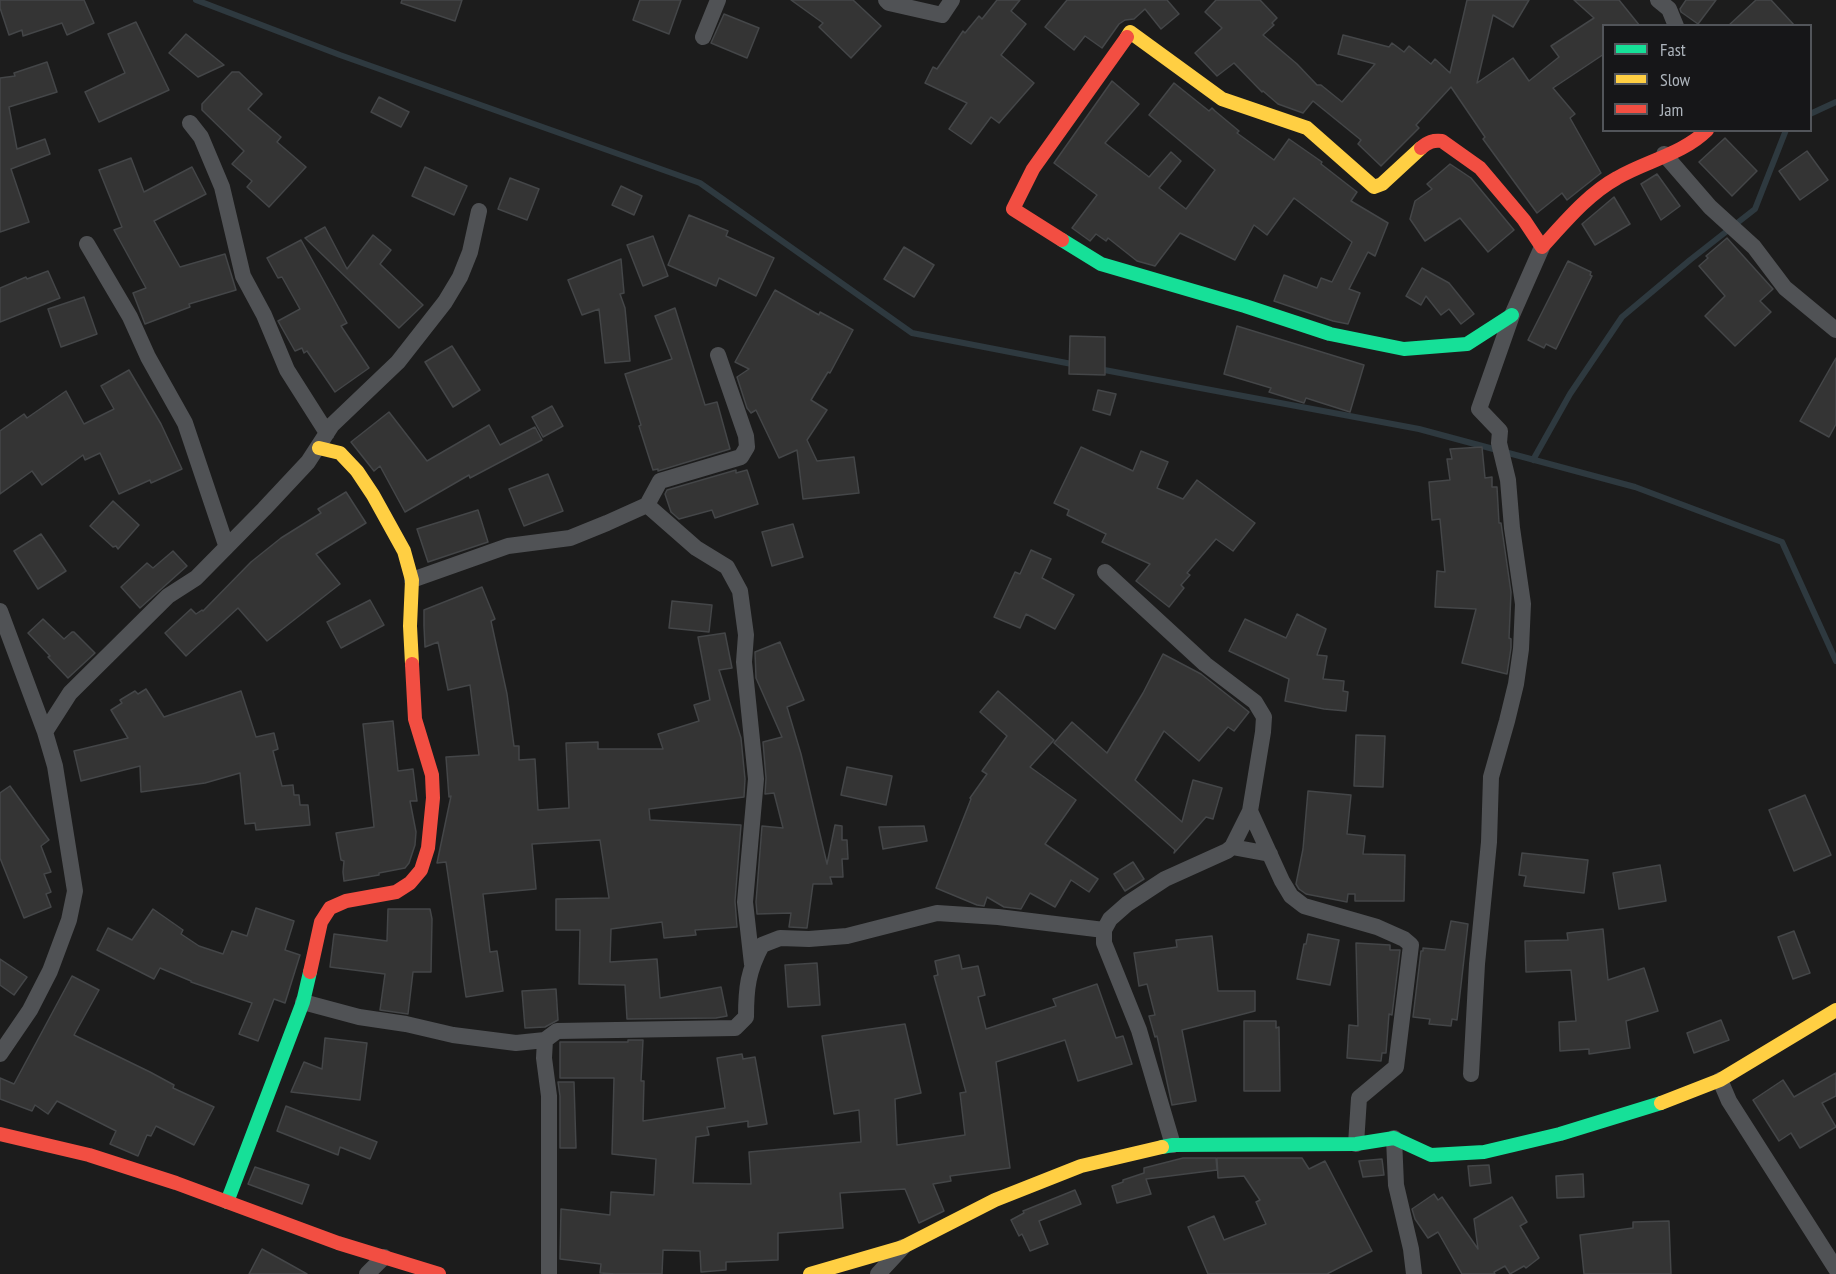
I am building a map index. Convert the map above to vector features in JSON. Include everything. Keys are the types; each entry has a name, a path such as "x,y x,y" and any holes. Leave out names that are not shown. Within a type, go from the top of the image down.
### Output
{"street":[{"path":"703,37 718,0"},
{"path":"886,0 889,3 942,15 952,0"},
{"path":"1658,0 1669,9 1675,24"},
{"path":"1512,315 1467,344 1404,349 1330,334 1245,306 1101,264 1013,209 1033,169 1130,32 1222,99 1307,128 1374,187 1382,184 1428,142 1442,141 1480,168 1524,220 1542,247"},
{"path":"190,123 201,137 222,187 243,276 264,315 288,370 327,433"},
{"path":"1471,1074 1477,964 1489,842 1491,777 1516,684 1521,649 1523,604 1508,480 1499,443 1500,430 1479,409 1512,315 1542,247 1579,207 1616,178 1696,141 1705,132"},
{"path":"1664,154 1710,207 1754,247 1785,288 1836,330"},
{"path":"45,732 70,693 161,602 195,578 308,462 332,425 399,362 445,302 460,276 470,252 479,211"},
{"path":"87,244 130,317 148,357 185,423 226,545"},
{"path":"412,580 508,546 570,538 647,505 660,481 741,457 747,447 746,436 718,355"},
{"path":"227,1202 253,1136 268,1088 303,1002 321,922 330,908 346,901 396,892 410,883 421,870 428,848 433,798 432,775 415,719 410,626 412,580 404,551 357,471 340,453 319,448"},
{"path":"647,505 696,548 727,567 740,591 746,635 744,662 756,779 745,902 752,964"},
{"path":"1105,572 1204,664 1255,702 1264,717 1250,811 1232,847 1165,879 1137,897 1110,918 1104,930 1104,943 1139,1030 1173,1145"},
{"path":"0,611 45,732 55,766 75,891 69,920 50,971 30,1010 0,1054"},
{"path":"1250,811 1291,896 1304,906 1377,927 1404,939 1411,945 1396,1067 1359,1098 1356,1144"},
{"path":"1232,847 1270,855"},
{"path":"303,1002 359,1017 406,1024 453,1035 516,1043 545,1040 557,1031 735,1028 746,1017 746,995 752,964 762,945 780,938 809,939 847,936 938,913 998,917 1104,930"},
{"path":"810,1274 903,1247 995,1200 1081,1166 1173,1145 1356,1144 1394,1138 1431,1155 1485,1152 1570,1131 1655,1105 1720,1080 1836,1010"},
{"path":"545,1040 544,1058 549,1096 549,1274"},
{"path":"1720,1080 1729,1101 1836,1269"},
{"path":"0,1134 89,1155 176,1183 338,1243 439,1274"},
{"path":"1394,1138 1396,1185 1411,1249 1414,1274"},
{"path":"878,1274 903,1247"},
{"path":"367,1274 384,1257"}],"building":[{"path":"0,0 84,0 94,23 67,35 62,23 23,36 22,30 9,35 0,8"},
{"path":"402,0 462,0 455,21 401,3"},
{"path":"640,0 681,0 669,34 633,20"},
{"path":"791,0 853,0 881,26 851,58 819,27 823,23"},
{"path":"997,0 1020,0 1011,11 1026,24 1001,55 1034,83 999,123 991,117 971,144 949,129 967,103 925,83 933,67 937,69 963,31 965,33 979,16 982,19"},
{"path":"1067,0 1167,0 1179,14 1161,29 1145,9 1134,19 1125,20 1119,24 1102,48 1085,36 1074,50 1045,27"},
{"path":"1216,0 1260,0 1277,18 1272,23 1274,25 1263,35 1297,64 1317,85 1321,85 1342,102 1375,64 1338,54 1343,35 1389,47 1392,43 1404,52 1409,46 1431,64 1435,59 1450,73 1467,0 1529,0 1513,27 1493,15 1477,83 1513,58 1529,81 1559,57 1551,46 1594,18 1574,0 1619,0 1638,24 1602,24 1602,55 1553,88 1575,114 1570,118 1601,173 1567,200 1562,193 1537,213 1483,139 1485,137 1451,87 1416,125 1419,128 1381,166 1358,144 1361,140 1313,101 1303,113 1278,104 1262,92 1234,63 1217,76 1195,53 1222,28 1205,12"},
{"path":"1686,0 1716,0 1698,24 1681,12 1680,9"},
{"path":"1756,0 1771,0 1793,24 1730,24"},
{"path":"724,14 759,28 747,58 711,43"},
{"path":"136,22 169,90 99,122 85,92 125,73 108,34"},
{"path":"186,34 224,65 198,77 169,53"},
{"path":"47,62 57,92 9,107 17,149 45,139 50,154 11,169 29,222 0,232 0,78 15,76 14,73"},
{"path":"232,72 239,72 262,94 248,109 281,137 277,142 306,167 269,207 247,187 252,181 232,164 244,151 202,110 202,104"},
{"path":"1112,81 1139,104 1105,143 1149,177 1171,152 1181,161 1159,188 1186,209 1215,170 1149,115 1174,83 1209,111 1212,108 1239,131 1237,133 1274,160 1289,139 1322,162 1321,164 1357,192 1351,201 1388,223 1375,256 1368,252 1349,289 1360,293 1348,324 1274,301 1284,275 1317,288 1321,278 1332,282 1352,242 1294,198 1267,235 1254,225 1235,260 1180,233 1155,266 1137,261 1108,238 1106,241 1096,234 1090,241 1072,228 1097,195 1054,163"},
{"path":"379,97 409,112 401,127 371,112"},
{"path":"1725,138 1757,171 1732,196 1699,162"},
{"path":"1807,151 1828,180 1800,200 1779,171"},
{"path":"131,158 144,192 192,167 206,194 154,221 180,267 225,254 236,290 189,304 190,307 145,324 133,293 146,288 114,230 122,227 99,170"},
{"path":"1450,164 1471,178 1514,230 1488,252 1460,218 1425,241 1410,219 1415,201 1432,189 1427,184"},
{"path":"425,167 467,186 454,215 412,196"},
{"path":"1657,174 1680,206 1661,220 1641,184"},
{"path":"510,178 539,189 527,220 498,209"},
{"path":"621,186 642,196 634,215 612,205"},
{"path":"1614,197 1630,224 1595,245 1582,224"},
{"path":"689,215 728,231 726,236 774,258 756,296 719,278 716,286 668,265"},
{"path":"325,227 347,269 373,235 391,250 380,264 423,305 399,328 305,238"},
{"path":"653,236 668,276 643,286 627,245"},
{"path":"1727,238 1773,289 1760,301 1771,312 1735,346 1705,316 1725,296 1699,266 1708,258 1706,256"},
{"path":"301,240 347,323 341,326 369,368 335,392 307,351 304,353 302,348 295,351 278,321 300,309 282,277 278,278 267,258"},
{"path":"904,247 934,265 914,297 884,279"},
{"path":"621,259 624,293 620,294 625,308 630,361 605,363 599,309 582,315 568,280"},
{"path":"1568,261 1591,272 1592,276 1556,349 1546,344 1544,348 1528,340"},
{"path":"1422,268 1449,283 1474,314 1461,324 1449,309 1441,315 1426,296 1421,305 1406,296"},
{"path":"48,271 60,298 0,322 0,288"},
{"path":"775,290 819,315 820,312 853,330 830,373 828,372 811,400 827,410 807,440 817,461 854,457 859,493 803,499 797,450 779,458 756,410 751,413 747,408 737,377 749,369 735,362"},
{"path":"84,297 97,334 61,347 48,309"},
{"path":"675,308 705,405 717,402 730,449 658,471 658,469 653,470 625,374 672,359 655,316"},
{"path":"1237,326 1364,365 1350,412 1306,398 1304,403 1269,392 1271,388 1224,374"},
{"path":"1070,336 1105,337 1105,375 1069,374"},
{"path":"452,346 480,390 453,407 425,362"},
{"path":"1836,358 1836,424 1829,437 1800,421"},
{"path":"129,370 161,424 182,469 119,494 100,453 85,460 83,455 42,485 32,471 0,494 0,431 24,414 27,418 66,391 84,424 114,409 101,386"},
{"path":"1098,390 1116,394 1110,415 1093,410"},
{"path":"552,406 563,426 543,437 532,417"},
{"path":"389,412 427,461 489,425 500,445 535,427 542,440 470,478 469,475 405,512 380,466 374,471 351,442"},
{"path":"1081,447 1133,471 1141,451 1168,462 1157,488 1183,499 1197,480 1255,523 1233,551 1216,539 1187,573 1190,575 1181,585 1184,588 1169,607 1136,581 1150,564 1102,542 1106,534 1067,515 1069,510 1054,503"},
{"path":"1482,447 1485,478 1492,477 1492,487 1497,487 1499,523 1501,523 1511,592 1509,638 1511,648 1507,674 1462,663 1476,609 1435,607 1437,571 1445,572 1440,519 1432,520 1429,482 1450,480 1447,459 1452,459 1450,449"},
{"path":"736,470 736,473 747,470 758,504 715,518 712,510 679,519 671,512 665,494 667,490"},
{"path":"548,474 563,511 524,526 509,489"},
{"path":"346,492 366,523 316,554 340,584 267,641 238,608 186,656 165,633 191,609 196,614 203,611 251,562 281,538 321,513 318,509"},
{"path":"113,501 139,525 118,549 90,526"},
{"path":"478,510 488,542 428,562 417,529"},
{"path":"793,524 803,557 772,566 762,532"},
{"path":"41,534 66,571 38,589 14,551"},
{"path":"1031,550 1051,559 1042,578 1074,595 1055,629 1026,614 1020,628 994,617 1015,572 1020,574"},
{"path":"173,551 187,566 140,608 121,587 147,563 153,568"},
{"path":"482,587 495,619 491,621 507,694 514,746 519,746 519,760 535,759 538,810 569,808 566,743 598,742 598,749 663,749 658,734 699,721 694,705 710,700 698,637 725,633 732,668 719,670 741,738 745,779 744,797 649,809 650,820 741,825 735,901 737,927 695,930 696,935 664,938 662,922 611,929 610,962 657,959 660,998 721,987 727,1016 627,1019 625,985 579,984 580,930 556,930 556,899 609,898 600,840 532,844 536,889 483,894 490,952 497,951 503,991 466,997 446,862 437,863 451,796 449,797 446,757 479,755 470,685 448,690 438,642 425,647 424,610"},
{"path":"370,600 384,625 341,648 327,622"},
{"path":"672,601 712,605 709,632 669,628"},
{"path":"1297,614 1326,629 1317,655 1327,656 1323,679 1344,681 1343,691 1348,692 1346,711 1285,701 1289,679 1229,651 1245,619 1286,638"},
{"path":"43,619 64,639 74,632 95,653 68,678 28,633"},
{"path":"780,642 804,700 787,707 801,754 827,864 835,825 842,826 842,840 847,840 848,859 842,859 843,877 830,877 832,884 813,884 807,928 789,927 791,913 757,914 762,826 783,828 774,793 765,794 763,742 782,737 756,678 755,652"},
{"path":"1163,654 1201,674 1249,712 1234,731 1228,727 1199,761 1164,731 1135,780 1182,822 1193,780 1222,788 1213,819 1206,817 1174,853 1175,850 1054,743 1072,722 1107,753"},
{"path":"146,689 164,717 241,691 256,737 274,733 278,749 273,751 282,786 293,785 294,795 299,795 300,805 308,805 310,825 256,830 255,823 245,824 240,773 205,783 141,792 140,766 81,781 74,751 128,738 111,710 122,703 120,700 135,691 138,694"},
{"path":"998,691 1054,740 1030,767 1076,800 1045,844 1098,879 1089,892 1071,880 1055,907 1030,893 1021,909 1004,907 987,897 984,906 977,905 936,888 970,798 987,774 982,771 1007,736 980,712"},
{"path":"393,721 398,771 413,769 417,801 410,801 416,832 415,845 405,868 344,881 344,861 341,860 336,833 374,827 363,724"},
{"path":"1356,735 1385,736 1383,787 1354,786"},
{"path":"847,767 892,776 886,805 841,795"},
{"path":"10,786 49,840 41,846 51,872 44,874 51,892 46,894 51,907 24,918 0,858 0,793"},
{"path":"1308,791 1351,795 1347,834 1365,836 1363,854 1405,855 1404,901 1355,901 1355,894 1348,894 1347,902 1306,894 1299,889 1296,884 1303,849"},
{"path":"1805,795 1831,855 1794,871 1769,810"},
{"path":"924,826 927,841 883,849 879,827"},
{"path":"1522,853 1588,860 1584,893 1524,886 1526,876 1519,875"},
{"path":"1133,862 1144,879 1125,891 1114,874"},
{"path":"1660,865 1666,901 1619,909 1613,873"},
{"path":"256,908 294,921 285,950 300,955 285,1003 274,999 258,1041 239,1034 252,1003 191,982 160,968 154,979 97,950 108,928 132,940 153,909 183,930 181,934 199,946 223,954 232,931 247,936"},
{"path":"388,909 430,909 432,919 431,972 413,972 408,1014 380,1010 385,974 330,967 334,934 387,941"},
{"path":"1451,921 1468,924 1457,1020 1452,1019 1451,1026 1429,1024 1430,1019 1413,1017 1421,951 1423,948 1445,950"},
{"path":"1603,929 1608,980 1644,968 1658,1011 1626,1021 1630,1048 1589,1054 1589,1049 1560,1051 1559,1022 1576,1021 1571,970 1526,972 1525,941 1568,940 1567,933"},
{"path":"1794,931 1810,973 1793,979 1778,937"},
{"path":"1308,934 1339,940 1330,985 1297,979"},
{"path":"1212,936 1218,991 1255,991 1255,1011 1182,1030 1196,1101 1172,1105 1157,1036 1155,1037 1149,1016 1155,1015 1147,984 1139,986 1134,953 1177,947 1176,940"},
{"path":"1356,943 1390,945 1390,950 1400,950 1392,1015 1389,1014 1386,1053 1382,1053 1381,1061 1347,1058 1349,1025 1358,1026"},
{"path":"959,955 962,969 978,966 985,995 978,997 986,1029 1056,1006 1053,999 1097,984 1116,1038 1123,1036 1132,1064 1078,1081 1065,1040 996,1062 1010,1168 950,1176 951,1181 933,1184 944,1211 919,1223 905,1189 840,1193 843,1228 778,1233 778,1260 726,1262 726,1270 701,1272 700,1251 663,1250 662,1274 616,1274 600,1273 601,1264 560,1259 561,1209 610,1215 611,1192 654,1195 656,1159 612,1154 614,1078 560,1078 560,1042 643,1040 641,1081 644,1081 643,1121 725,1108 717,1058 742,1054 743,1059 755,1057 767,1124 748,1127 748,1121 707,1127 709,1135 696,1137 693,1183 751,1184 749,1152 861,1142 859,1110 834,1114 822,1036 905,1024 921,1093 895,1099 897,1145 965,1135 960,1093 966,1092 934,976 938,975 935,961"},
{"path":"0,959 27,977 14,995 0,985"},
{"path":"817,963 820,1005 788,1007 785,965"},
{"path":"72,976 99,990 74,1035 150,1072 174,1085 173,1088 214,1107 194,1145 156,1126 151,1136 147,1135 138,1156 110,1144 116,1131 57,1101 48,1114 35,1105 32,1111 0,1099 0,1078 14,1084"},
{"path":"556,989 558,1020 545,1027 525,1028 522,991"},
{"path":"1721,1020 1729,1040 1694,1053 1687,1033"},
{"path":"1244,1021 1276,1021 1276,1028 1279,1027 1280,1091 1244,1091"},
{"path":"325,1038 367,1043 360,1100 291,1092 304,1062 322,1069"},
{"path":"1836,1073 1836,1096 1822,1103 1836,1127 1800,1148 1791,1133 1779,1141 1753,1100 1783,1080 1794,1097"},
{"path":"558,1082 574,1082 576,1148 560,1148"},
{"path":"286,1106 377,1142 370,1159 340,1147 338,1155 277,1131"},
{"path":"1183,1158 1216,1158 1217,1170 1146,1179 1151,1194 1117,1203 1112,1186 1144,1173 1144,1168"},
{"path":"1217,1158 1302,1158 1309,1169 1325,1161 1372,1251 1327,1274 1208,1274 1188,1227 1214,1216 1224,1240 1266,1224 1256,1202 1260,1200 1244,1176 1218,1178"},
{"path":"1382,1159 1384,1175 1363,1177 1359,1161"},
{"path":"1489,1165 1491,1183 1470,1186 1468,1166"},
{"path":"255,1167 309,1185 302,1204 248,1184"},
{"path":"1583,1174 1584,1197 1557,1198 1556,1176"},
{"path":"1075,1190 1081,1204 1039,1221 1048,1244 1030,1251 1022,1234 1019,1236 1011,1220 1024,1213 1023,1211"},
{"path":"1434,1194 1438,1200 1442,1197 1478,1249 1474,1219 1512,1197 1527,1222 1520,1226 1539,1258 1526,1268 1524,1266 1510,1274 1505,1266 1494,1272 1495,1274 1462,1274 1438,1232 1428,1238 1415,1219 1412,1209"},
{"path":"1669,1221 1671,1274 1584,1274 1580,1235 1633,1228 1633,1222"},
{"path":"262,1249 282,1260 307,1274 249,1274"}],"waterway":[{"path":"196,0 340,55 700,183 912,333 1077,365"},
{"path":"1812,113 1836,102"},
{"path":"1533,460 1570,394 1622,317 1755,209 1785,132"},
{"path":"1099,369 1419,429 1635,487 1782,542 1836,661"}],"traffic: fast":[{"path":"1062,240 1101,264 1245,306 1330,334 1404,349 1467,344 1512,315"},
{"path":"227,1202 303,1002 310,972"},
{"path":"1162,1147 1173,1145 1356,1144 1394,1138 1431,1155 1484,1152 1560,1134 1661,1103"}],"traffic: slow":[{"path":"1127,37 1130,32 1222,99 1307,128 1374,187 1382,184 1421,148"},
{"path":"319,448 340,453 357,471 404,551 412,580 410,626 412,664"},
{"path":"1661,1103 1720,1080 1836,1010"},
{"path":"810,1274 903,1247 995,1200 1081,1166 1162,1147"}],"traffic: jam":[{"path":"1062,240 1013,209 1033,169 1127,37"},
{"path":"1421,148 1431,142 1442,141 1480,168 1524,220 1542,247 1596,192 1628,172 1687,145 1704,132"},
{"path":"310,972 321,922 330,908 346,901 396,892 410,883 421,870 428,848 433,798 432,775 415,719 412,664"},
{"path":"0,1134 89,1155 176,1183 338,1243 439,1274"}]}
